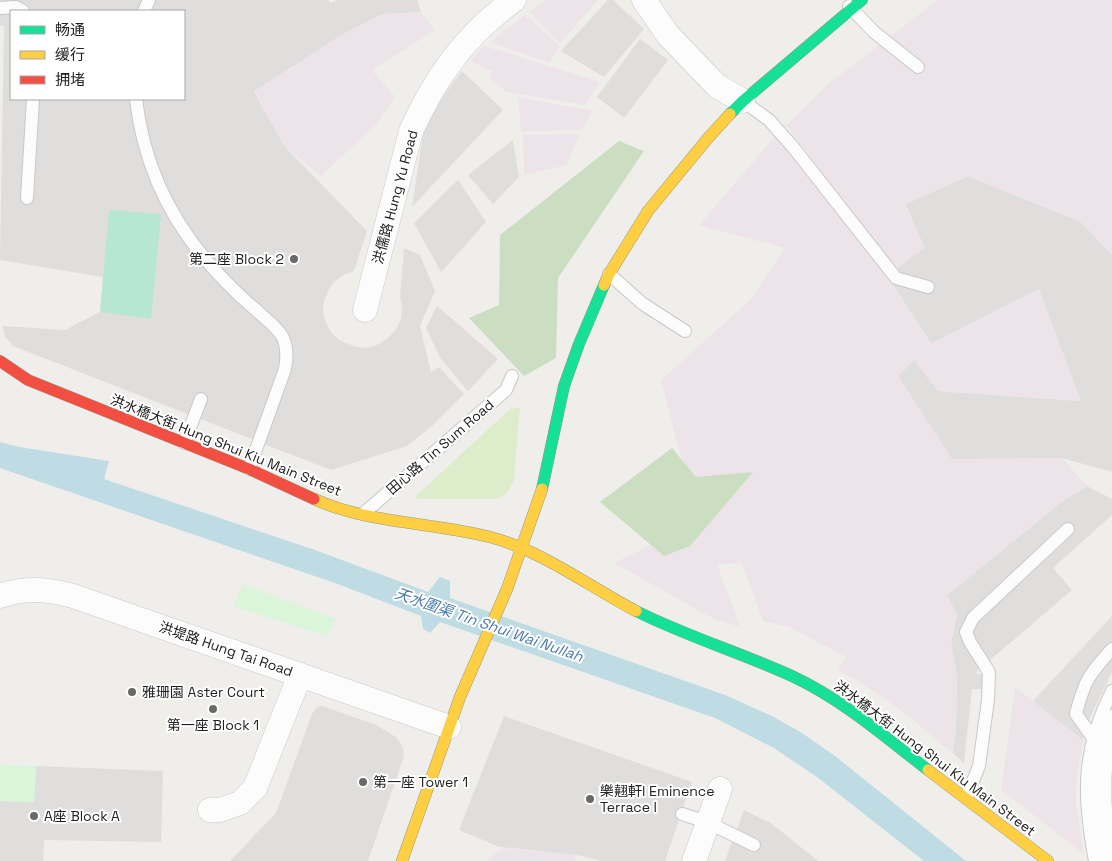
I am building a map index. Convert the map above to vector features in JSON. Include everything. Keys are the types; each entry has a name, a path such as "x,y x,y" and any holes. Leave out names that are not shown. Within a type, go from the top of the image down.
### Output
{"street":[{"name":"洪儒路 Hung Yu Road","path":"365,310 411,131 423,104 438,78 476,31 514,0"},
{"path":"644,0 668,35 717,86 742,101"},
{"path":"402,861 460,697 507,589 522,548 545,481 564,386 579,344 609,274 648,211 708,138 742,101 848,4 862,0"},
{"name":"洪水橋大街 Hung Shui Kiu Main Street","path":"0,360 28,380 249,469 321,502 363,515 490,537 537,554 619,602 668,627 794,677 840,703 1048,861"},
{"name":"洪堤路 Hung Tai Road","path":"0,596 25,590 49,590 73,596 449,727"},
{"path":"210,810 220,810 240,803 255,788 300,675"},
{"path":"1107,861 1098,801 1103,751 1112,722"},
{"path":"694,861 720,789"}],"lane":[{"path":"848,4 874,32 918,67"},
{"path":"0,8 16,7 21,10"},
{"path":"27,198 33,100"},
{"path":"136,100 138,124 146,154 156,182 171,209 205,258 239,295 277,329 283,338 287,359 285,369 249,469"},
{"path":"742,101 769,120 793,147 896,278 928,287"},
{"path":"609,274 642,304 684,331"},
{"name":"田心路 Tin Sum Road","path":"363,515 506,390 512,376"},
{"path":"184,443 201,399"},
{"path":"966,798 979,766 988,700 989,672 970,642 966,632 973,618 1068,529"},
{"path":"1093,738 1076,714 1082,691 1092,672 1112,649"},
{"path":"1094,861 1086,802 1086,775 1093,738 1112,692"},
{"path":"682,814 707,822 754,845"}],"shaded area":[{"path":"0,0 329,0 330,3 338,0 417,0 421,12 383,14 343,34 254,92 285,147 367,231 354,271 343,275 334,282 324,301 323,312 331,332 339,340 356,347 368,348 388,338 396,329 401,319 400,296 404,248 420,255 435,291 420,326 431,372 439,367 464,394 433,425 407,446 331,470 13,346 5,337 3,326 65,330 100,312 103,277 0,260 4,26 0,26"},
{"path":"547,0 598,0 560,43 529,12"},
{"path":"608,0 613,0 644,29 604,77 561,51"},
{"path":"938,0 1112,0 1112,255 1081,222 968,176 906,204 925,248 896,269 786,125 828,84"},
{"path":"421,12 435,30 372,70 395,97 375,125 321,176 285,147 254,91 343,34 384,14"},
{"path":"525,15 560,46 549,63 490,42"},
{"path":"640,39 668,60 624,118 597,97"},
{"path":"484,46 600,82 585,105 506,92 490,78 492,71 470,61"},
{"path":"462,71 503,110 412,207 425,121"},
{"path":"518,97 592,111 582,130 521,131"},
{"path":"580,134 567,165 524,175 523,135"},
{"path":"777,134 888,277 930,344 1039,289 1081,401 938,391 914,360 898,376 952,459 1062,458 1087,486 1063,501 947,595 957,615 951,643 957,676 956,728 953,753 898,708 838,670 846,657 789,627 763,621 742,563 717,564 740,627 714,619 614,563 701,521 676,439 661,380 750,300 785,248 699,225"},
{"path":"513,140 519,177 493,204 468,175"},
{"path":"968,176 1081,222 1112,255 1112,472 1062,458 951,460 898,376 914,360 938,391 1080,401 931,344 888,277 906,204"},
{"path":"458,180 486,222 441,272 414,223"},
{"path":"437,306 498,359 468,391 441,359 426,328"},
{"path":"1087,486 1112,499 1112,515 1053,568 1072,590 975,673 984,675 981,689 972,689 964,763 953,753 956,728 957,676 951,643 957,615 947,595 1063,501"},
{"path":"1112,616 1112,672 1089,720 1083,740 1033,701"},
{"path":"1015,687 1083,740 1077,774 1076,802 1084,854 1001,790"},
{"path":"322,706 374,724 396,737 403,747 404,756 368,861 230,861 276,813 312,714 317,707"},
{"name":"樂翹軒I Eminence Terrace I","path":"504,716 692,782 665,861 601,861 577,855 500,847 459,830"},
{"path":"36,766 163,771 161,842 44,840 43,861 0,861 0,801 34,802"},
{"path":"744,810 771,823 818,861 725,861"},
{"path":"502,848 577,855 575,861 487,861"}],"green space":[{"path":"619,141 644,151 558,278 556,358 524,376 469,318 499,305 500,235"},
{"path":"109,210 161,214 151,319 100,312"},
{"path":"520,407 514,480 503,496 497,499 419,499 415,497 510,409"},
{"path":"672,448 696,477 753,472 690,546 664,556 600,502"},
{"path":"243,584 336,619 326,636 233,606"},
{"path":"0,765 36,766 34,802 0,801"}],"water":[{"name":"天水圍渠 Tin Shui Wai Nullah","path":"0,442 19,447 109,461 104,479 315,550 428,592 440,577 450,581 450,598 725,695 772,716 802,733 835,756 966,861 924,861 817,777 774,748 715,718 440,622 430,633 423,629 421,616 335,583 0,468"}],"traffic: fast":[{"path":"730,114 862,0"},
{"path":"542,489 564,386 579,344 604,285"},
{"path":"636,611 675,629 774,668 812,686 847,708 928,770"}],"traffic: slow":[{"path":"604,285 648,211 730,114"},
{"path":"402,861 460,697 507,589 542,489"},
{"path":"314,499 335,507 379,518 468,532 510,543 547,560 636,611"},
{"path":"928,770 1048,861"}],"traffic: jam":[{"path":"0,361 28,380 249,469 314,499"}],"place":[{"name":"第二座 Block 2","path":"294,259"},
{"name":"雅珊園 Aster Court","path":"132,692"},
{"name":"第一座 Block 1","path":"213,709"},
{"name":"第一座 Tower 1","path":"363,782"},
{"name":"樂翹軒I Eminence Terrace I","path":"590,799"},
{"name":"A座 Block A","path":"34,816"}]}
